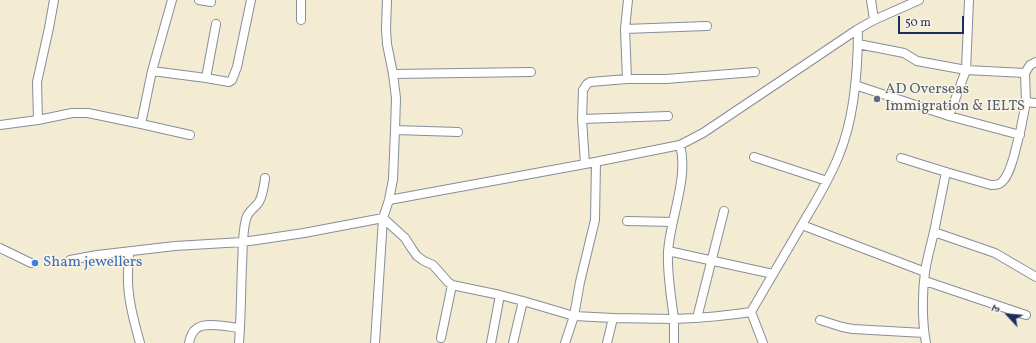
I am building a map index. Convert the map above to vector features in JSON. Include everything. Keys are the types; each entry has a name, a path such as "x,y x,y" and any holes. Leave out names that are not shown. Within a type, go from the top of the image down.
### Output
{"street":[{"path":"38,120 37,82 54,0"},
{"path":"141,124 152,72 172,0"},
{"path":"199,0 211,2"},
{"path":"152,72 229,82 232,80 234,78 240,55 251,0"},
{"path":"300,20 301,0"},
{"path":"375,343 383,218 389,200 393,179 395,130 396,98 387,44 387,0"},
{"path":"627,79 625,28 628,0"},
{"path":"871,0 874,20"},
{"path":"389,200 680,145 703,133 858,29 918,0"},
{"path":"949,116 966,70 969,0"},
{"path":"206,78 216,24"},
{"path":"625,28 707,26"},
{"path":"751,312 823,189 839,155 847,130 855,85 858,29"},
{"path":"858,44 904,54 917,61 966,70 1025,73"},
{"path":"901,158 991,185 998,185 1006,177 1010,169 1020,135 1026,102 1025,73 1030,65 1036,62"},
{"path":"393,74 531,72"},
{"path":"585,164 582,119 583,90 587,84 594,81 666,79 755,72"},
{"path":"855,85 949,116 1020,135"},
{"path":"1026,102 1036,103"},
{"path":"0,125 38,120 72,113 88,113 190,135"},
{"path":"582,119 668,116"},
{"path":"395,130 458,132"},
{"path":"674,343 674,319 668,280 668,251 683,163 680,145"},
{"path":"754,156 827,181"},
{"path":"565,343 574,316 580,282 595,220 596,162"},
{"path":"926,343 924,333 925,272 946,172"},
{"path":"239,343 243,242 247,216 260,199 265,178"},
{"path":"697,318 724,211"},
{"path":"70,260 97,255 175,246 243,242 304,233 383,218"},
{"path":"383,218 405,238 417,256 433,265 452,285 500,295 574,316 674,319 751,312"},
{"path":"627,221 673,222"},
{"path":"802,224 925,272"},
{"path":"934,232 994,253 1036,277"},
{"path":"0,248 31,263"},
{"path":"668,251 773,274"},
{"path":"129,252 128,275 130,302 140,343"},
{"path":"925,281 1026,315"},
{"path":"441,338 452,285"},
{"path":"491,343 500,295"},
{"path":"513,343 523,301"},
{"path":"751,312 763,343"},
{"path":"607,343 613,318"},
{"path":"820,320 853,329 924,333"},
{"path":"189,343 193,333 200,326 211,325 240,328"}],"place":[{"name":"AD Overseas Immigration & IELTS","path":"877,99"},
{"name":"Sham jewellers","path":"35,263"}]}
